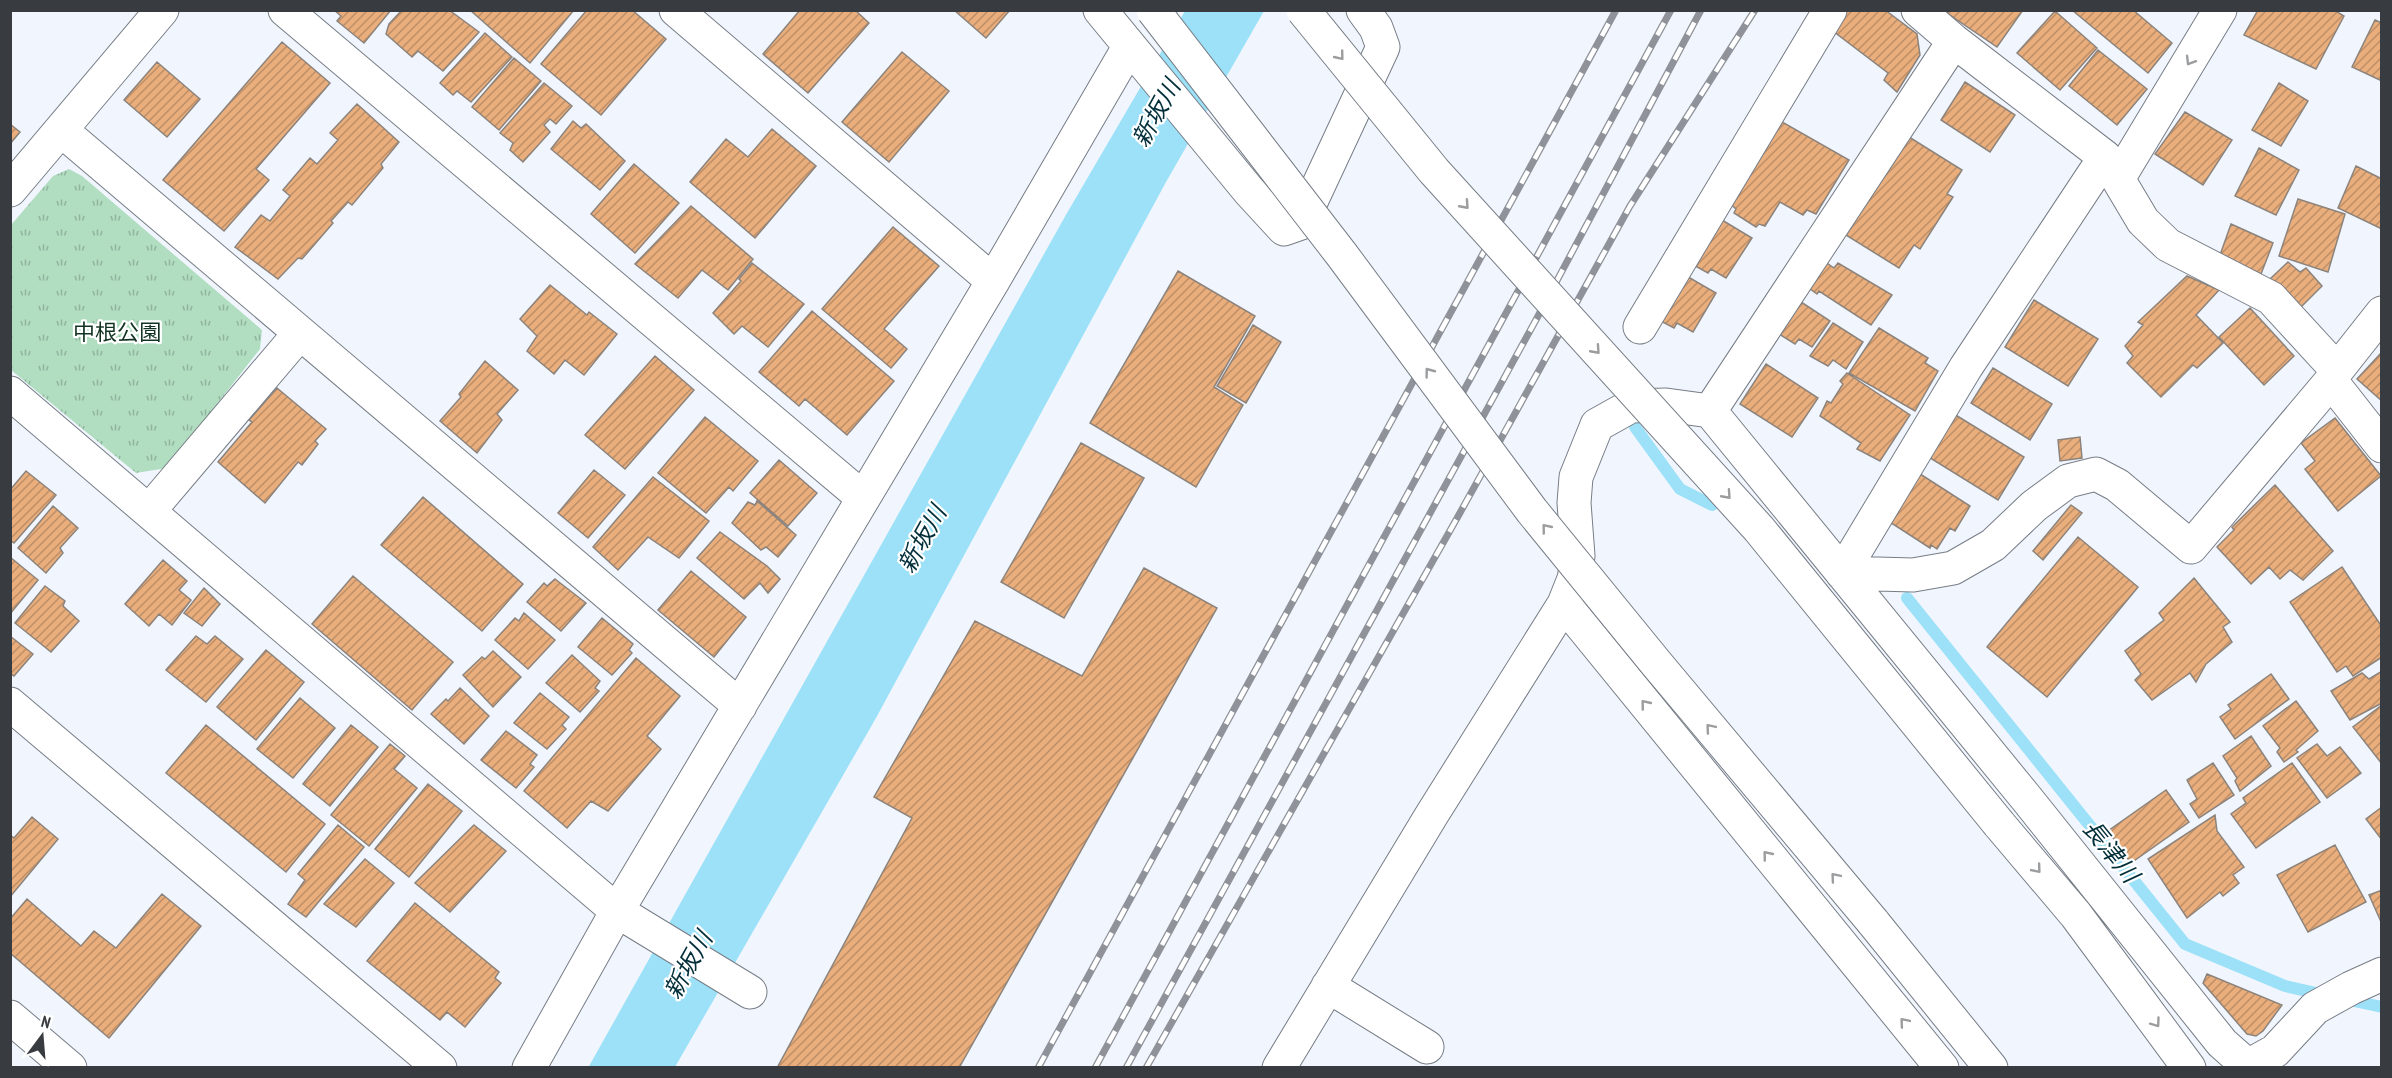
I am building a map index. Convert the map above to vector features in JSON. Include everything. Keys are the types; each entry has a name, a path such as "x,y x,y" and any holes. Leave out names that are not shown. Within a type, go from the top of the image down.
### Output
{"street":[{"path":"10,190 162,10"},
{"path":"285,10 862,498"},
{"path":"676,10 993,281"},
{"path":"1100,10 1215,150 1284,229 1301,223 1383,47 1376,28 1363,10"},
{"path":"1153,10 1342,255 1533,511 1991,1068"},
{"path":"1303,10 1434,171 1759,530 2076,915 2189,1068"},
{"path":"1640,327 1830,10"},
{"path":"1918,10 2111,168 2143,221 2168,245 2271,298 2334,376 2382,446"},
{"path":"1842,573 1966,367 2111,168 2220,10"},
{"path":"1710,411 1954,41"},
{"path":"529,1068 617,911 993,281 1129,46"},
{"path":"61,130 740,706"},
{"path":"1842,573 1913,575 1953,568 1994,545 2034,506 2068,481 2096,474 2117,484 2191,547 2334,376 2382,313"},
{"path":"149,511 300,333"},
{"path":"10,393 617,911 750,992"},
{"path":"1281,1067 1425,826 1564,604 1574,579 1578,556 1574,502 1576,477 1581,462 1597,425 1631,406 1666,405 1710,411 2222,1043 2249,1067 2275,1052 2315,1008 2351,988 2382,975"},
{"path":"1564,604 1942,1068"},
{"path":"10,704 440,1068"},
{"path":"1328,986 1427,1047"},
{"path":"10,1017 70,1068"}],"green space":[{"name":"中根公園","path":"69,169 82,176 262,330 260,349 167,468 136,473 11,370 11,225 53,176"}],"water":[{"name":"新坂川","path":"1185,11 1264,11 1166,182 876,718 675,1067 588,1068 1067,213"}],"building":[{"path":"334,10 391,10 364,43 337,21 341,16"},
{"path":"402,10 449,10 479,32 443,71 418,51 412,57 386,34 389,24"},
{"path":"470,10 574,10 530,63"},
{"path":"587,10 632,10 666,39 601,115 541,64"},
{"path":"800,10 855,10 869,23 808,93 763,54"},
{"path":"954,10 1010,10 986,38"},
{"path":"1845,10 1885,10 1917,34 1920,55 1897,92 1884,80 1888,73 1833,31"},
{"path":"1949,10 2023,10 1997,47 1947,13"},
{"path":"2072,10 2133,10 2172,43 2148,73"},
{"path":"2258,10 2334,10 2344,16 2316,69 2244,35"},
{"path":"2055,11 2097,48 2060,90 2017,53"},
{"path":"2375,20 2382,23 2382,81 2352,67"},
{"path":"485,33 512,57 471,102 457,91 453,95 440,83"},
{"path":"282,42 330,83 256,169 269,180 224,231 163,180"},
{"path":"2098,50 2147,89 2117,125 2069,86"},
{"path":"902,52 949,91 889,162 842,122"},
{"path":"514,58 541,81 499,130 472,107"},
{"path":"157,62 200,99 167,137 124,100"},
{"path":"1965,82 2015,115 1990,152 1941,120"},
{"path":"544,83 572,106 556,124 550,119 544,125 550,132 523,162 510,150 513,143 500,133"},
{"path":"2279,83 2308,101 2281,146 2252,130"},
{"path":"357,104 399,142 381,164 383,168 352,205 348,202 302,259 298,258 278,279 235,247 261,215 270,221 290,196 283,190 310,158 317,164 338,140 330,133"},
{"path":"2185,112 2232,140 2203,185 2155,154"},
{"path":"1775,118 1849,160 1816,214 1807,210 1803,215 1780,202 1765,226 1759,224 1756,227 1734,213 1736,209 1727,201"},
{"path":"573,121 581,128 586,124 625,161 600,190 551,149"},
{"path":"10,124 20,132 10,144"},
{"path":"772,129 816,166 755,238 690,182 726,139 748,157"},
{"path":"1909,137 1962,170 1947,194 1953,197 1920,249 1914,245 1899,268 1846,235"},
{"path":"2259,148 2299,170 2276,215 2235,196"},
{"path":"634,164 679,203 635,253 591,214"},
{"path":"2356,166 2382,179 2382,229 2338,208"},
{"path":"2298,199 2345,214 2328,272 2279,256"},
{"path":"691,206 753,259 728,290 702,270 678,298 635,264"},
{"path":"1717,217 1752,238 1726,278 1711,269 1708,273 1688,262"},
{"path":"2231,224 2273,243 2261,274 2220,255"},
{"path":"893,227 939,266 884,329 907,349 891,368 822,309"},
{"path":"1824,261 1834,268 1838,263 1892,295 1871,325 1819,291 1817,294 1806,286"},
{"path":"2288,262 2300,272 2306,268 2322,286 2301,307 2270,279"},
{"path":"752,263 804,304 768,347 742,326 734,334 713,313 741,281 739,279"},
{"path":"1178,271 1255,316 1214,387 1243,405 1196,487 1090,423"},
{"path":"1683,274 1716,293 1693,332 1677,323 1674,328 1657,319"},
{"path":"2187,276 2219,290 2196,315 2223,343 2197,368 2193,365 2161,397 2127,363 2133,356 2125,346 2143,325 2138,322"},
{"path":"550,285 587,315 589,312 617,334 584,375 565,360 554,374 527,351 537,336 520,319"},
{"path":"1798,300 1830,321 1812,347 1799,339 1795,344 1776,332"},
{"path":"2034,300 2098,339 2068,386 2005,347"},
{"path":"2250,308 2294,356 2264,385 2219,337"},
{"path":"812,311 894,381 847,435 805,399 799,406 759,372"},
{"path":"1833,323 1863,342 1846,369 1833,360 1828,366 1810,356"},
{"path":"1253,325 1281,342 1246,403 1217,386"},
{"path":"1879,328 1928,358 1925,363 1938,371 1915,411 1849,373"},
{"path":"2382,352 2382,401 2357,379"},
{"path":"655,356 694,390 625,469 585,435"},
{"path":"485,361 518,390 497,414 502,420 477,453 440,421 461,397 459,394"},
{"path":"1766,364 1818,398 1792,437 1740,404"},
{"path":"1993,368 2052,404 2030,440 1971,403"},
{"path":"1847,373 1910,415 1880,461 1857,449 1861,443 1820,416 1827,401 1831,403 1843,384 1840,381"},
{"path":"277,388 326,429 315,441 318,444 302,465 298,462 265,503 218,462 252,422 249,420"},
{"path":"1954,414 2024,457 1998,500 1927,456"},
{"path":"705,417 758,461 733,491 729,487 706,513 658,473"},
{"path":"2335,418 2381,476 2338,511 2305,469 2315,461 2301,443"},
{"path":"2080,437 2082,458 2060,461 2058,440"},
{"path":"1081,443 1144,478 1064,618 1001,582"},
{"path":"779,460 817,493 788,526 750,493"},
{"path":"594,470 625,495 588,538 558,513"},
{"path":"26,471 56,495 14,543 10,540 10,490"},
{"path":"1917,472 1970,506 1955,531 1950,528 1937,549 1931,545 1930,548 1893,524 1886,523"},
{"path":"653,477 709,521 679,558 648,537 618,570 593,547"},
{"path":"2275,485 2333,551 2303,580 2290,570 2280,579 2269,567 2251,584 2217,547 2234,530 2232,527"},
{"path":"423,497 523,584 482,631 381,545"},
{"path":"757,501 796,535 778,557 766,547 761,550 732,523 748,502 755,505"},
{"path":"2071,505 2082,513 2043,560 2033,551"},
{"path":"53,506 78,528 60,548 63,553 46,573 18,548"},
{"path":"720,532 767,566 780,579 768,593 760,583 744,599 697,558"},
{"path":"2078,537 2138,587 2047,697 1987,647"},
{"path":"10,557 38,580 10,614"},
{"path":"163,560 187,581 179,590 191,600 172,625 159,614 149,626 125,604"},
{"path":"2342,567 2382,627 2382,657 2353,676 2346,666 2337,672 2290,602"},
{"path":"1144,568 1217,608 959,1068 777,1068 912,818 874,797 975,621 1082,676"},
{"path":"691,571 746,617 714,657 658,610"},
{"path":"353,576 453,662 412,710 312,624"},
{"path":"2194,578 2230,622 2223,627 2232,642 2206,664 2196,682 2190,673 2152,700 2135,680 2141,674 2125,651 2164,620 2159,613"},
{"path":"555,579 586,603 561,631 527,602 544,583 547,586"},
{"path":"45,586 65,601 63,606 79,621 51,652 15,623"},
{"path":"204,588 220,604 202,626 184,613"},
{"path":"524,613 555,640 528,669 495,640 515,618 519,621"},
{"path":"602,618 633,644 629,650 632,653 612,675 578,647"},
{"path":"10,636 33,654 14,676 10,673"},
{"path":"196,636 207,644 215,636 243,659 206,702 166,670"},
{"path":"266,650 304,682 256,740 217,707"},
{"path":"493,651 521,677 493,707 463,675 482,657 485,659"},
{"path":"572,655 600,681 595,688 599,691 580,712 546,683"},
{"path":"636,658 680,696 647,736 661,749 608,811 591,801 567,828 524,791"},
{"path":"2382,671 2382,703 2350,720 2331,691 2362,673 2369,679"},
{"path":"2271,674 2289,699 2235,739 2220,717 2231,709 2228,705"},
{"path":"460,688 489,716 464,744 431,714"},
{"path":"540,693 569,717 562,725 566,729 547,749 514,723"},
{"path":"300,698 335,728 293,778 257,749"},
{"path":"2296,701 2318,731 2296,750 2298,752 2284,762 2277,752 2280,748 2263,726"},
{"path":"2382,705 2382,764 2353,727"},
{"path":"206,725 325,824 286,872 166,773"},
{"path":"351,725 378,747 330,806 303,784"},
{"path":"506,731 537,755 530,764 534,767 516,788 481,760"},
{"path":"2251,736 2271,766 2240,791 2235,781 2237,778 2223,756"},
{"path":"390,744 405,756 394,769 417,788 369,846 331,815"},
{"path":"2317,744 2327,756 2340,747 2361,773 2327,798 2297,758"},
{"path":"2213,763 2234,795 2199,818 2190,804 2197,799 2187,780"},
{"path":"2292,763 2320,802 2256,848 2231,814 2246,803 2243,798"},
{"path":"428,784 462,811 409,877 375,849"},
{"path":"2166,790 2189,822 2131,863 2108,831"},
{"path":"2382,807 2382,840 2366,819"},
{"path":"2215,815 2217,831 2244,867 2233,875 2239,883 2223,896 2220,892 2187,918 2148,859"},
{"path":"32,817 58,839 10,897 10,835 14,838"},
{"path":"338,825 364,847 306,917 288,904 305,880 298,874"},
{"path":"474,825 506,851 450,912 415,883"},
{"path":"2335,845 2366,902 2308,932 2277,875"},
{"path":"365,859 394,883 356,927 324,904"},
{"path":"2382,890 2382,924 2369,895"},
{"path":"162,894 201,926 109,1038 10,953 10,919 27,899 81,946 94,931 116,948"},
{"path":"415,903 499,972 495,978 501,983 465,1027 447,1012 440,1020 367,961"},
{"path":"2207,974 2282,1005 2263,1031 2256,1036 2247,1034 2203,983"}],"waterway":[{"name":"長津川","path":"1635,427 1680,489 1712,505"},
{"name":"長津川","path":"1907,598 2185,944 2285,986 2325,995"},
{"name":"長津川","path":"2345,999 2382,1007"}],"railway":[{"path":"1038,1068 1616,10"},
{"path":"1095,1068 1671,10"},
{"path":"1126,1068 1537,318 1701,10"},
{"path":"1146,1068 1456,520 1630,206 1755,10"}]}
